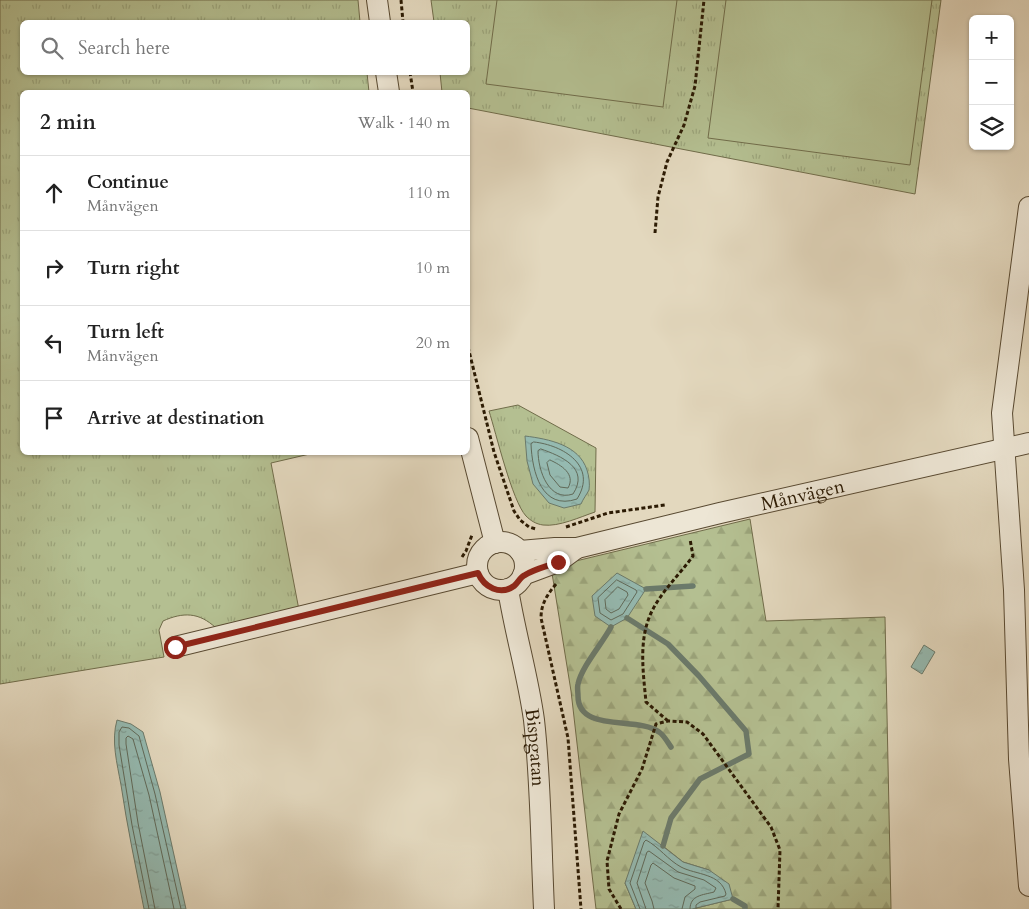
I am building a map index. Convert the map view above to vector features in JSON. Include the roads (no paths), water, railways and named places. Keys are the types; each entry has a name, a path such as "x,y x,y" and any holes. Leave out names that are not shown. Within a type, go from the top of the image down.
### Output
{"street":[{"path":"377,0 380,20"},
{"path":"386,75 389,90"},
{"path":"1029,207 1002,412 1003,449 1021,588 1024,758 1029,886"},
{"name":"Månvägen","path":"520,551 577,548 1029,443"},
{"path":"470,446 495,543"},
{"path":"504,542 513,545 520,551 524,559 525,568 519,582 508,589 493,589 486,585 478,573 477,565 482,551 495,543 504,542"},
{"name":"Månvägen","path":"523,575 558,562 577,548"},
{"path":"175,647 478,573"},
{"name":"Bispgatan","path":"508,589 525,666 534,719 540,794 544,909"}],"water":[{"path":"525,436 553,441 570,449 583,461 587,470 589,490 581,504 564,508 549,503 533,484 527,461"},
{"path":"617,573 646,589 627,618 611,627 595,616 592,596"},
{"path":"924,645 935,652 922,674 911,667"},
{"path":"117,720 131,724 143,732 160,792 186,909 144,909 116,760 115,728"},
{"path":"643,831 683,862 709,870 729,884 733,899 692,909 636,909 625,883"}],"waterway":[{"path":"646,589 693,586"},
{"path":"627,618 668,644 699,676 746,731 749,754 700,779 671,818 663,846"},
{"path":"611,627 580,677 578,696 581,708 588,715 598,719 649,727 661,733 671,747"},
{"path":"733,899 745,906 745,909"}]}
